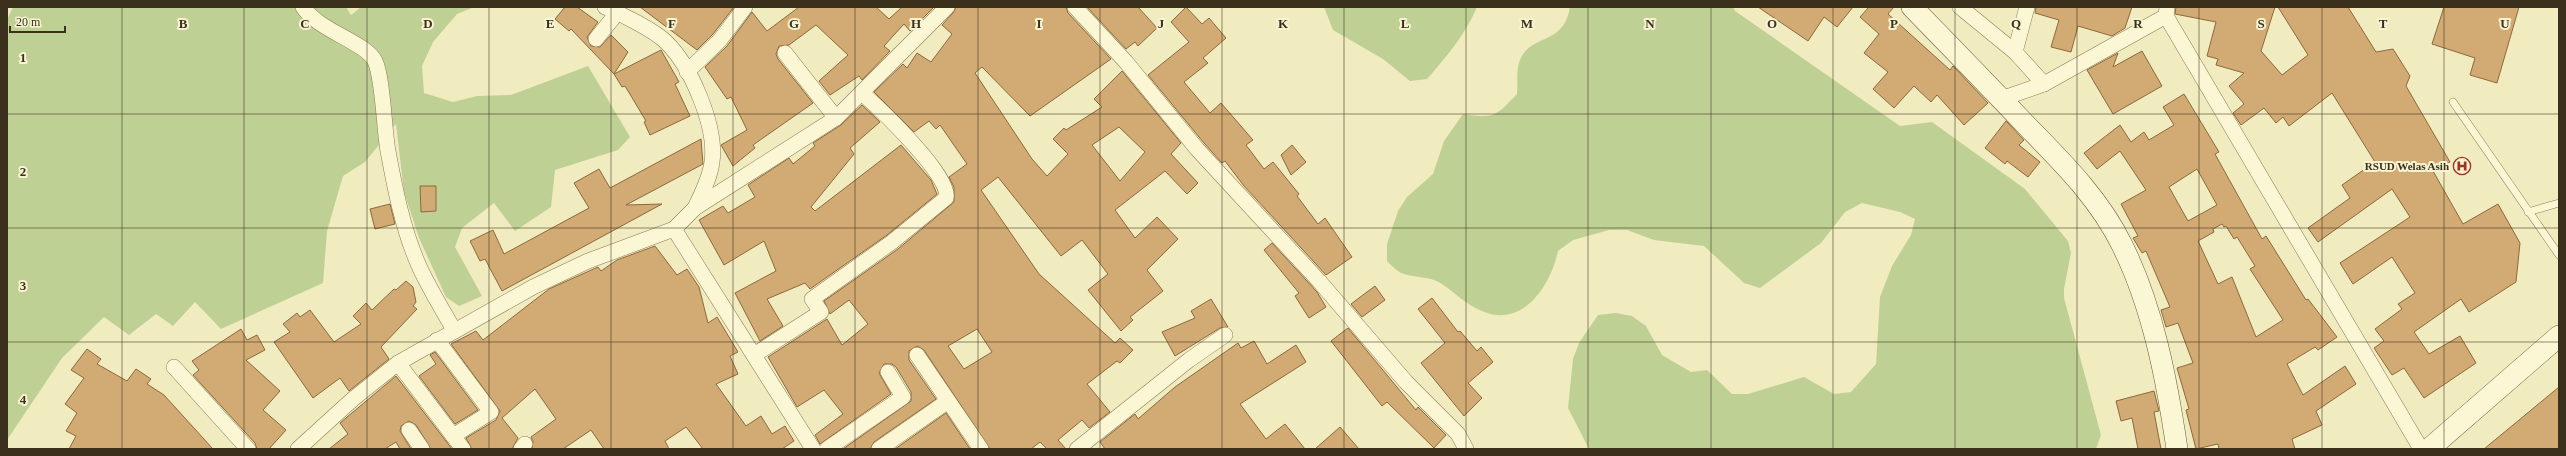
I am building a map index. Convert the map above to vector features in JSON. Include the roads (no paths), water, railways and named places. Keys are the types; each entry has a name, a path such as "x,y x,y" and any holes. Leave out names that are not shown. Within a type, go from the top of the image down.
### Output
{"main road":[{"path":"1912,7 2088,189 2122,244 2138,282 2148,314 2170,397 2177,449"},
{"path":"2429,449 2559,336"}],"street":[{"path":"303,7 309,17 362,49 375,60 379,74 384,130 404,221 418,265 454,330"},
{"path":"687,72 720,40 745,7"},
{"path":"298,449 352,399 398,363 454,330 534,287 588,262 674,229 696,208 836,118 862,94 947,7"},
{"path":"1075,7 1126,62 1196,149 1319,280 1406,382 1458,434 1466,449"},
{"path":"1960,7 2015,52 2044,84"},
{"path":"2015,52 2027,7"},
{"path":"596,39 611,10 666,42 687,72 699,95 710,129 712,161 706,184 696,208"},
{"path":"2002,99 2044,84 2166,12 2421,449"},
{"path":"785,53 836,118"},
{"path":"754,355 821,312 812,299 892,242 946,198 946,186 934,169 887,114 862,94"},
{"path":"674,229 813,449"},
{"path":"1077,449 1189,360 1225,335"},
{"path":"437,340 491,412 453,436"},
{"path":"917,355 981,449"},
{"path":"398,363 463,449"},
{"path":"174,367 248,449"},
{"path":"827,449 903,397 888,372"},
{"path":"880,449 948,401"},
{"path":"409,430 422,449"}],"lane":[{"path":"2453,102 2559,255"},
{"path":"2528,212 2559,203"}],"place":[{"name":"RSUD Welas Asih","path":"2462,166"}]}
